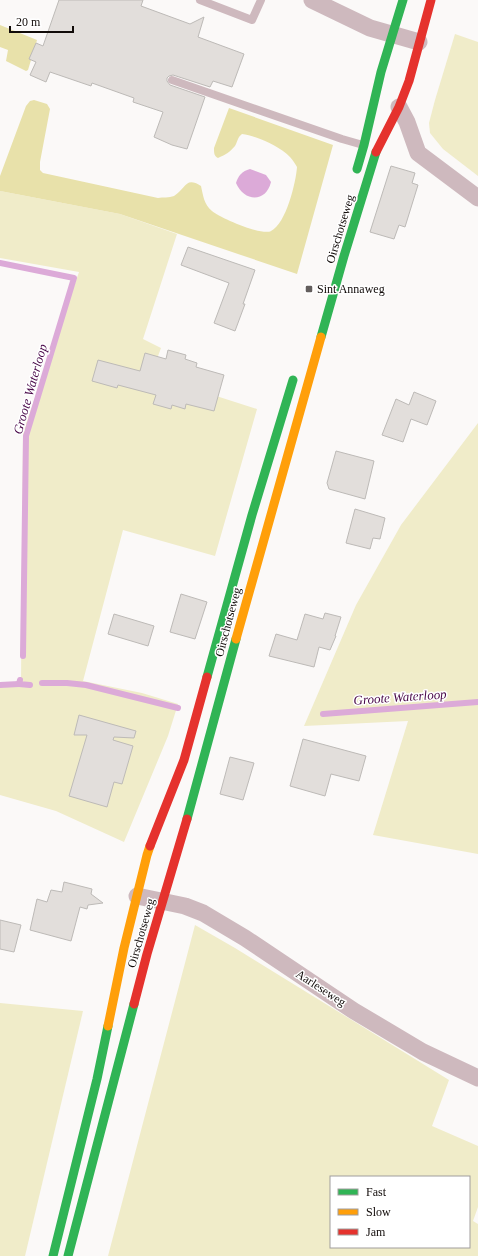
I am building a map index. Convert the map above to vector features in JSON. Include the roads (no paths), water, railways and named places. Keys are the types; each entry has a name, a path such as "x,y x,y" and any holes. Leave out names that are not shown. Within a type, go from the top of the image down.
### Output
{"main road":[{"path":"355,176 364,145 381,72 403,0"},
{"name":"Oirschotseweg","path":"68,1256 148,954 268,522 344,256 377,150 399,107 409,81 431,0"},
{"name":"Oirschotseweg","path":"53,1256 98,1079 124,948 148,855 184,760 252,515 295,372"}],"street":[{"path":"312,0 370,28 419,42"},
{"path":"399,107 407,122 418,153 478,198"},
{"name":"Aarleseweg","path":"137,896 185,906 203,913 245,938 354,1010 417,1048 478,1078"}],"lane":[{"path":"200,0 252,20 261,0"},
{"path":"172,80 377,150"}],"waterway":[{"name":"Groote Waterloop","path":"0,263 74,278 26,436 23,656"},
{"name":"Groote Waterloop","path":"20,680 19,684 30,685"},
{"name":"Groote Waterloop","path":"42,683 86,685 178,708"},
{"path":"0,685 19,684"},
{"name":"Groote Waterloop","path":"323,714 478,702"}],"place":[{"name":"Sint Annaweg","path":"309,289"}]}
